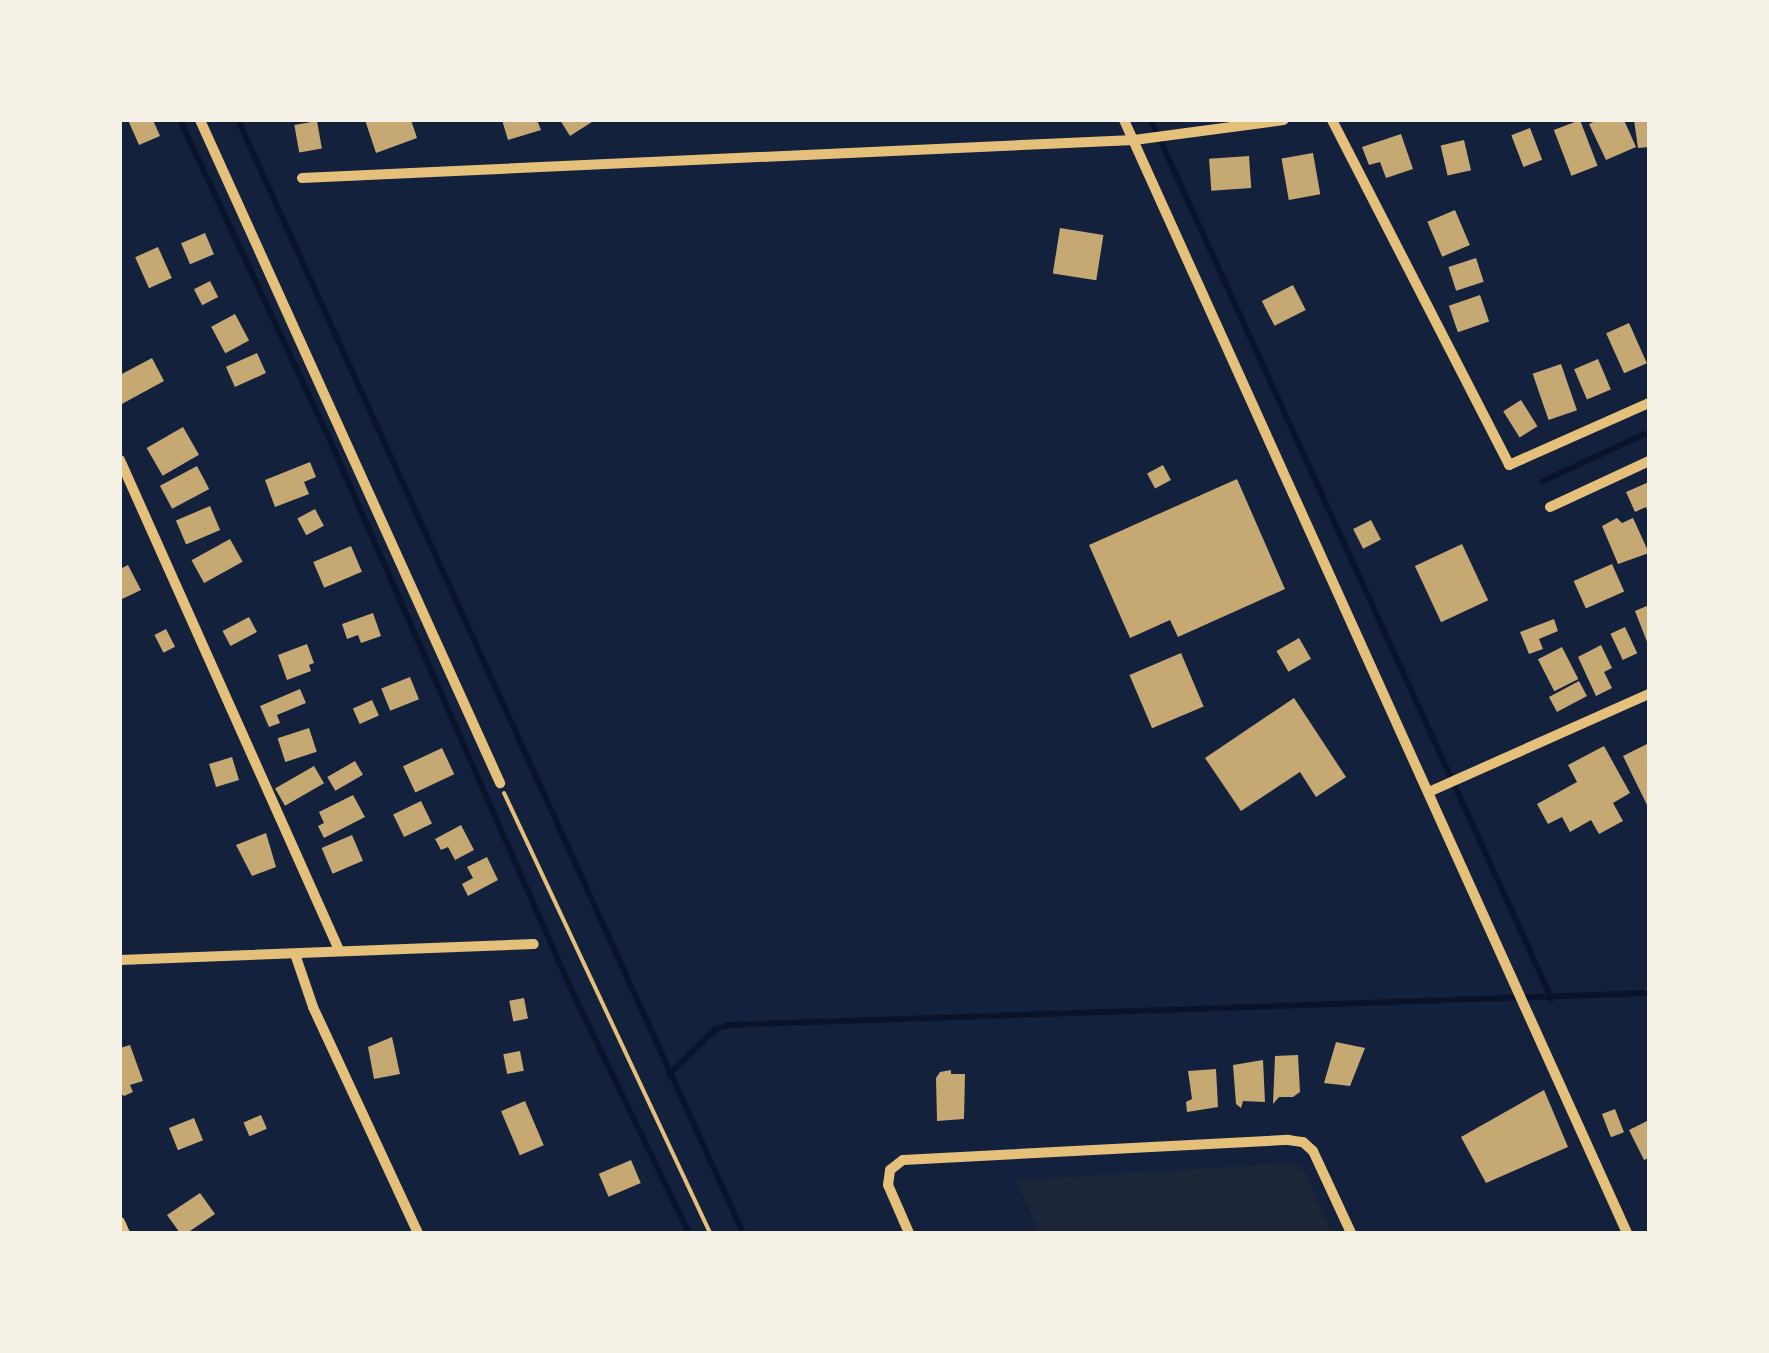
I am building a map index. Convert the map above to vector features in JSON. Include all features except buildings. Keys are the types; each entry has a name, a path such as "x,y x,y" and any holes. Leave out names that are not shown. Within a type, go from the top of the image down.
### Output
{"street":[{"path":"200,120 500,783"},
{"path":"1124,120 1514,974 1627,1233"},
{"path":"302,178 1134,140 1284,120"},
{"path":"1332,120 1509,466 1649,403"},
{"path":"120,460 339,950"},
{"path":"1550,507 1649,461"},
{"path":"1431,791 1649,694"},
{"path":"120,960 534,944"},
{"path":"296,954 306,992 418,1233"},
{"path":"909,1233 888,1185 890,1170 903,1160 1303,1142 1313,1152 1351,1233"},
{"path":"120,1222 125,1233"}],"path":[{"path":"500,783 710,1233"}],"shaded area":[{"path":"1292,1163 1303,1169 1332,1233 1039,1233 1017,1180"}],"waterway":[{"path":"180,120 331,443 570,987 689,1233"},
{"path":"238,120 743,1233"},
{"path":"1151,120 1552,999"},
{"path":"1543,481 1649,432"},
{"path":"669,1074 716,1029 729,1025 1649,993"}]}
